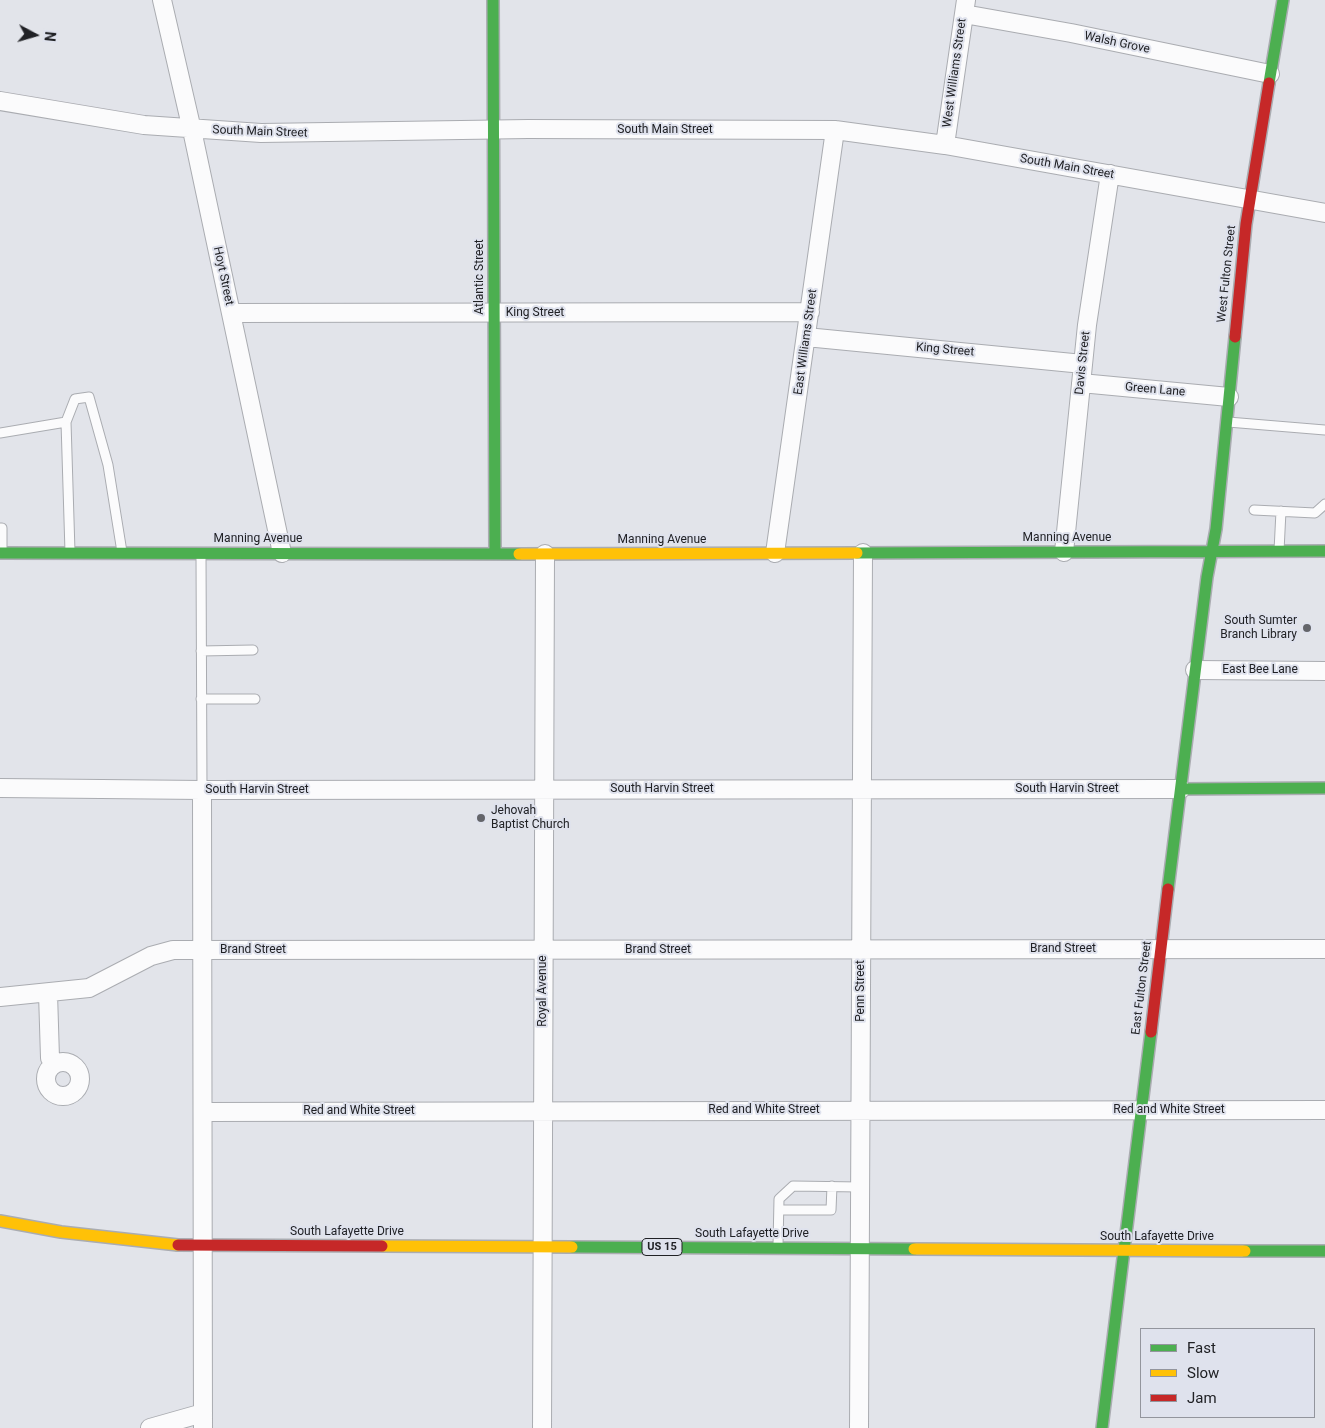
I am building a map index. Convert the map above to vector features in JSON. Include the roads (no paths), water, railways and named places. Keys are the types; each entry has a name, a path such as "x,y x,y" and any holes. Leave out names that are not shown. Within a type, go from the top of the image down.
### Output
{"main road":[{"name":"Atlantic Street","path":"493,0 495,554"},
{"name":"West Fulton Street","path":"1212,552 1249,200 1283,0"},
{"name":"Manning Avenue","path":"1,553 545,554 1325,551"},
{"name":"East Fulton Street","path":"1102,1428 1180,789 1212,552"},
{"name":"South Harvin Street","path":"1180,789 1325,788"},
{"name":"South Lafayette Drive","path":"0,1221 114,1240 202,1245 1325,1251"}],"street":[{"name":"Hoyt Street","path":"162,0 192,130 282,553"},
{"name":"Walsh Grove","path":"965,7 1071,33 1270,74"},
{"name":"West Williams Street","path":"945,146 965,7"},
{"name":"South Main Street","path":"0,101 144,125 192,130 291,133 494,130 835,130 945,146 1325,213"},
{"name":"East Williams Street","path":"775,553 835,130"},
{"name":"Davis Street","path":"1064,552 1083,364 1110,174"},
{"name":"King Street","path":"231,313 810,312"},
{"name":"King Street","path":"806,337 1083,364"},
{"name":"Green Lane","path":"1081,383 1229,397"},
{"name":"Penn Street","path":"860,1428 863,553"},
{"name":"Royal Avenue","path":"542,1428 545,554"},
{"name":"East Bee Lane","path":"1195,670 1325,671"},
{"name":"South Harvin Street","path":"0,788 202,790 1180,789"},
{"path":"150,1428 203,1420 202,790"},
{"name":"Brand Street","path":"0,996 89,988 162,952 203,950 1325,949"},
{"path":"48,993 50,1058 54,1064"},
{"name":"Red and White Street","path":"203,1112 1325,1110"}],"lane":[{"path":"70,553 66,422 75,400 88,397 108,464 122,552"},
{"path":"0,433 66,422"},
{"path":"1227,422 1325,430"},
{"path":"1254,510 1315,513 1325,504"},
{"path":"1279,551 1281,511"},
{"path":"0,528 1,553"},
{"path":"201,552 202,790"},
{"path":"201,651 253,650"},
{"path":"201,699 255,699"},
{"path":"778,1248 779,1199 793,1186 860,1187"},
{"path":"779,1210 831,1210 832,1186"}],"place":[{"name":"South Sumter Branch Library","path":"1307,628"},
{"name":"Jehovah Baptist Church","path":"481,818"}]}
